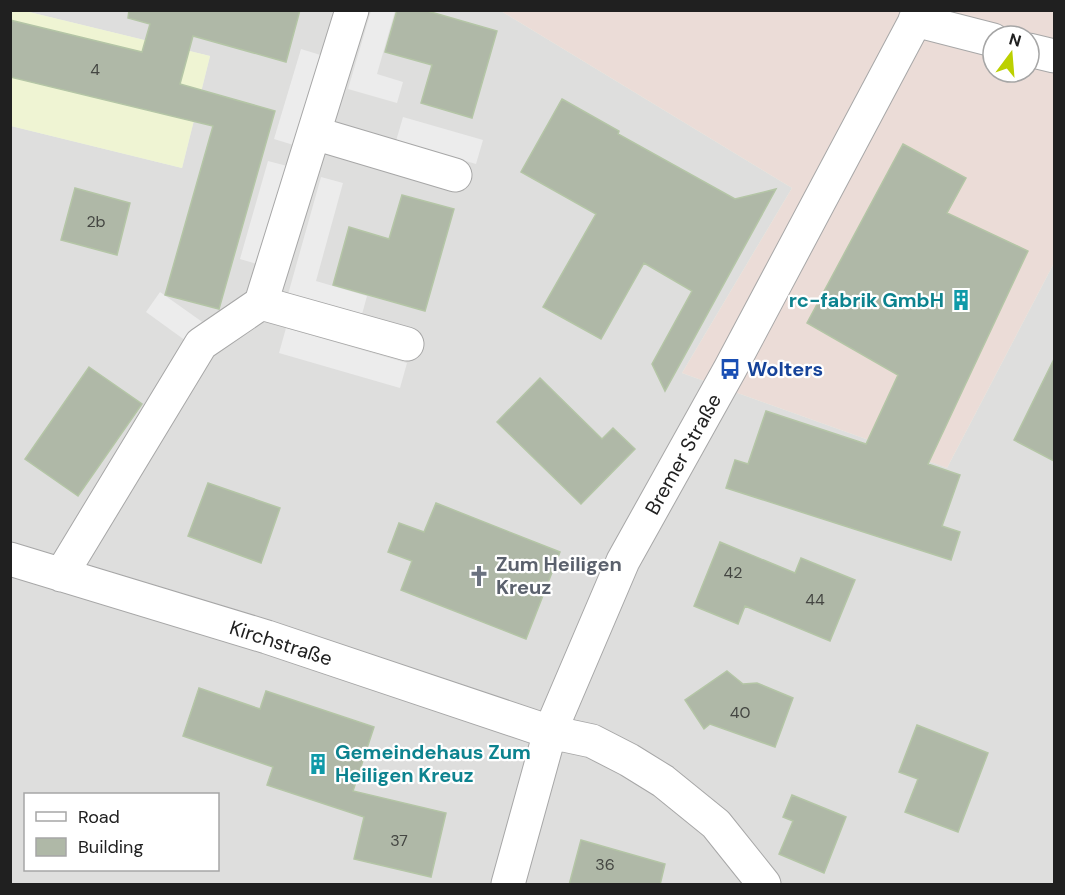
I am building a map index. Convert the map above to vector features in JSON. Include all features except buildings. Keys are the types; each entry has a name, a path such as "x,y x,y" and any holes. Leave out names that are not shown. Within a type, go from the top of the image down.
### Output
{"street":[{"path":"61,574 201,344 261,303 352,10"},
{"path":"918,15 981,36"},
{"name":"Bremer Straße","path":"508,885 550,732 623,561 730,369 918,15"},
{"path":"314,132 455,175"},
{"path":"261,303 407,344"},
{"name":"Kirchstraße","path":"10,559 267,637 550,732 592,741 663,781 716,824 764,885"}],"shaded area":[{"path":"11,11 25,11 210,56 182,168 11,126"},
{"path":"25,11 501,11 792,188 682,373 947,468 1054,263 1054,884 11,884 11,126 182,168 210,56"},
{"path":"371,11 395,11 377,74 403,82 397,103 348,89"},
{"path":"501,11 1054,11 1054,263 947,468 682,373 792,188"},
{"path":"301,49 327,57 300,147 274,139"},
{"path":"403,117 483,140 476,164 396,141"},
{"path":"268,161 291,167 263,266 240,259"},
{"path":"321,177 343,183 316,281 367,296 361,318 287,298"},
{"path":"160,292 208,326 193,346 146,312"},
{"path":"286,328 407,363 400,388 279,353"}],"place":[{"name":"rc-fabrik GmbH","path":"961,300"},
{"name":"Wolters","path":"730,369"},
{"name":"Zum Heiligen Kreuz","path":"479,576"},
{"name":"Gemeindehaus Zum Heiligen Kreuz","path":"318,764"}]}
